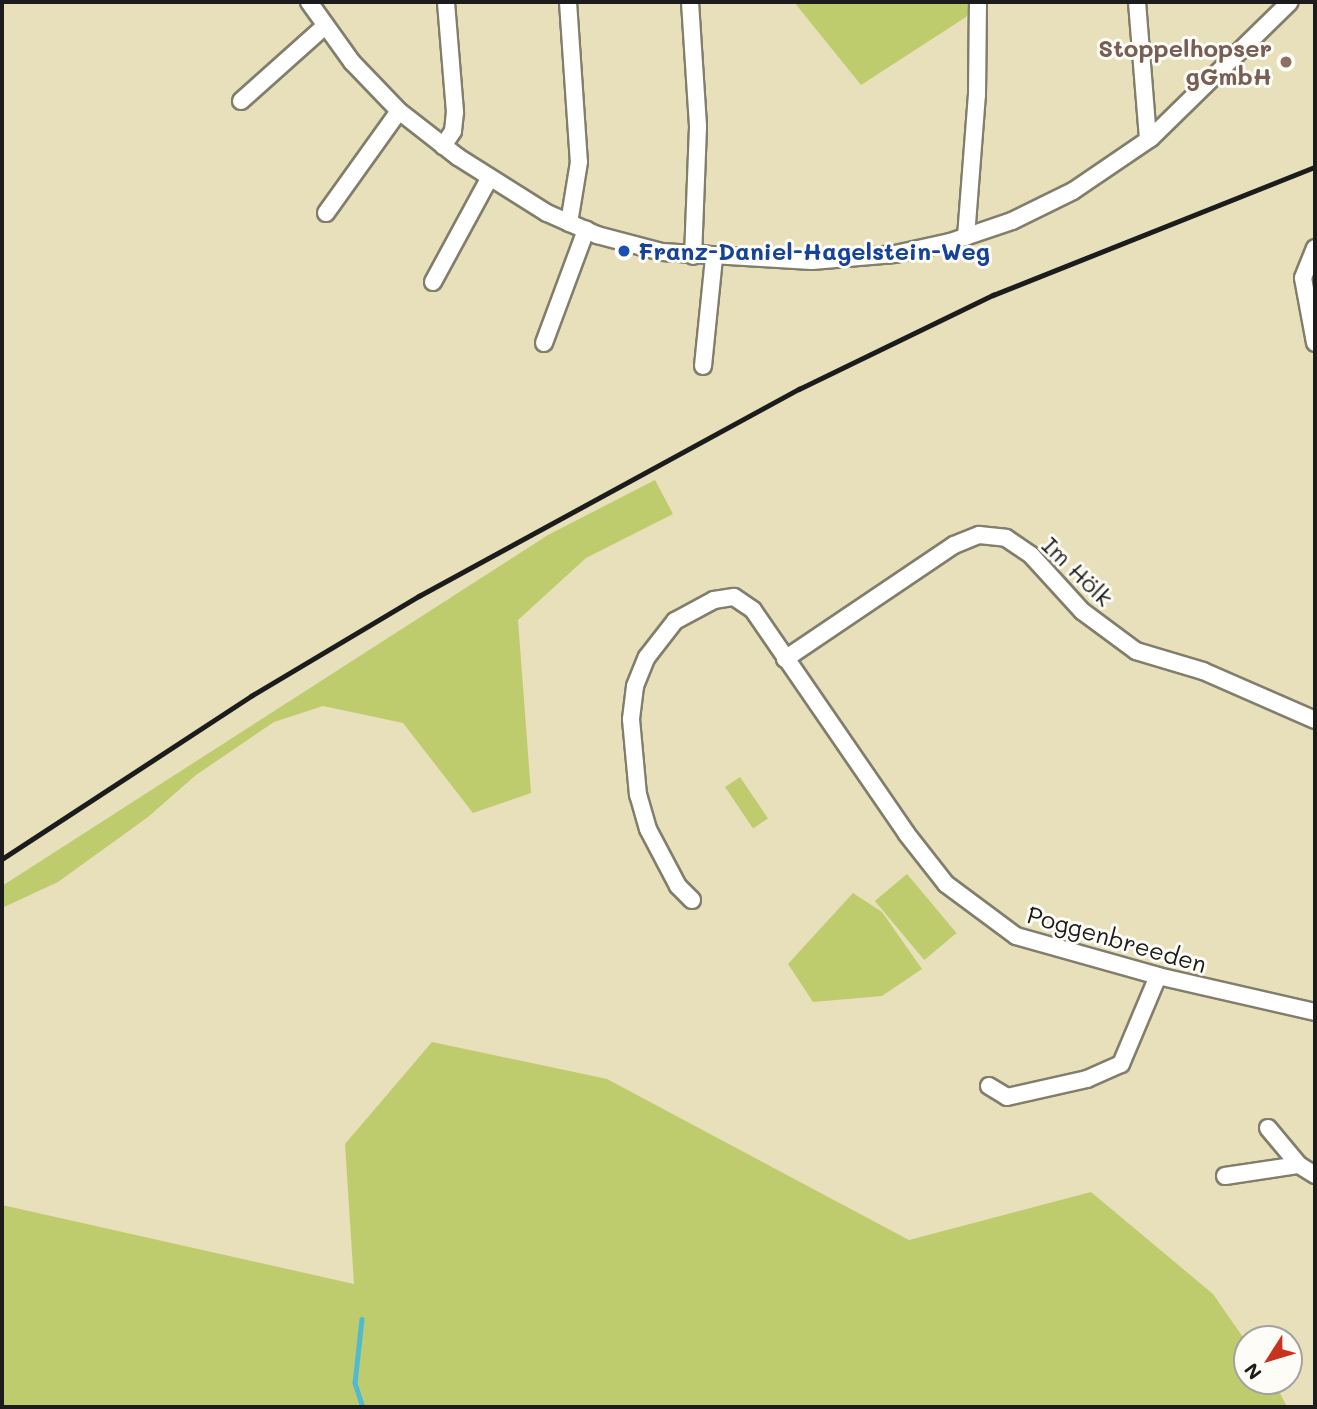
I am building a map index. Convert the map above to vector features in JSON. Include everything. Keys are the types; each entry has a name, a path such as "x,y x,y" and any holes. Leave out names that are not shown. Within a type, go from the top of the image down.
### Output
{"street":[{"path":"309,2 325,26 399,111 489,178 569,223 632,245 693,256 845,259 907,252 966,237 1073,191 1148,140 1290,2"},
{"path":"443,146 453,131 455,112 446,2"},
{"path":"568,2 579,162 569,223"},
{"path":"690,2 698,127 693,256"},
{"path":"966,237 977,95 978,2"},
{"path":"1137,2 1148,140"},
{"path":"241,101 325,26"},
{"path":"326,213 399,111"},
{"path":"433,282 489,178"},
{"path":"544,343 586,230"},
{"path":"1315,248 1303,278 1315,343"},
{"path":"703,366 714,258"},
{"name":"Im Hölk","path":"785,659 954,545 979,535 1006,538 1031,555 1082,611 1136,651 1203,671 1315,720"},
{"name":"Poggenbreeden","path":"692,900 678,886 648,829 638,795 631,719 635,686 660,637 675,621 714,600 745,600 946,884 1016,936 1158,976 1315,1012"},
{"path":"989,1086 1007,1097 1087,1079 1121,1064 1158,976"},
{"path":"1268,1128 1299,1165 1315,1175"},
{"path":"1225,1176 1299,1165"}],"green space":[{"path":"794,2 978,2 966,17 861,85"},
{"path":"655,480 673,514 586,558 518,620 531,793 473,813 403,723 323,706 274,722 196,775 148,817 58,882 2,908 2,886 548,535"},
{"path":"740,777 768,818 753,829 725,787"},
{"path":"907,874 956,933 924,960 875,901"},
{"path":"853,893 882,912 922,969 882,996 813,1002 788,964"},
{"path":"432,1042 607,1079 909,1240 1091,1192 1213,1294 1235,1325 1233,1395 1281,1395 1287,1407 2,1407 2,1205 354,1284 345,1144"}],"waterway":[{"path":"362,1319 355,1383 363,1407"}],"railway":[{"path":"2,859 251,696 419,596 799,389 993,295 1315,167"}],"place":[{"name":"Stoppelhopser gGmbH","path":"1286,62"},
{"name":"Franz-Daniel-Hagelstein-Weg","path":"624,251"}]}
